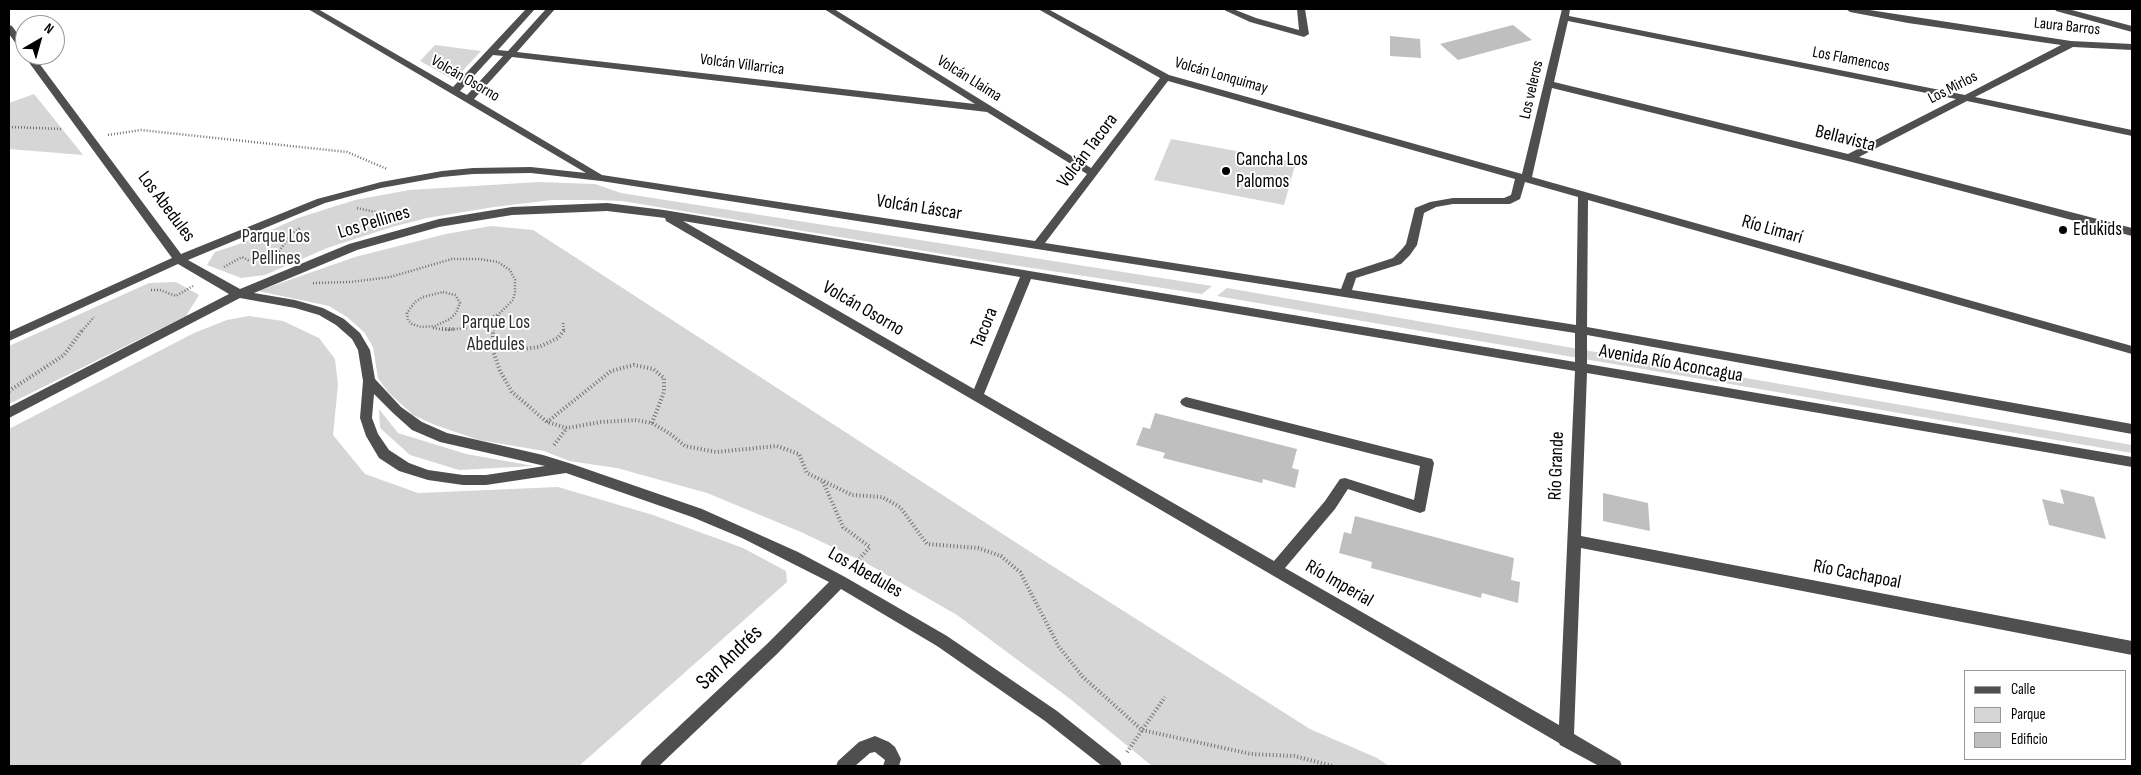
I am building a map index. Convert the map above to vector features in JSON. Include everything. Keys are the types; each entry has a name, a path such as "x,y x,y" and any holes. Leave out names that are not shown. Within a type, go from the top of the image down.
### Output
{"street":[{"name":"Volcán Osorno","path":"312,9 601,178"},
{"path":"454,92 531,9"},
{"path":"468,100 551,9"},
{"name":"Volcán Llaima","path":"828,9 1094,174"},
{"name":"Volcán Lonquimay","path":"1042,9 1166,77 1402,144"},
{"path":"1226,9 1253,20 1304,34 1301,9"},
{"name":"Laura Barros","path":"1850,9 1908,20 2071,44 2132,47"},
{"path":"2059,9 2132,29"},
{"name":"Los veleros","path":"1345,294 1351,276 1397,261 1406,252 1410,245 1419,211 1434,204 1452,201 1506,202 1516,196 1523,178 1549,84 1565,13"},
{"name":"Los Flamencos","path":"1565,13 2132,134"},
{"name":"Los Mirlos","path":"1849,158 2071,44"},
{"name":"Volcán Villarrica","path":"492,52 989,109"},
{"name":"Los Abedules","path":"35,65 180,259 207,277 239,294 295,304 322,312 340,322 356,336 364,350 369,381 366,418 372,436 384,454 404,467 428,475 463,480 486,480 567,468"},
{"name":"Volcán Tacora","path":"1038,245 1094,174 1166,77"},
{"name":"Bellavista","path":"1549,84 1849,158 2132,232"},
{"name":"Río Limarí","path":"1402,144 2132,350"},
{"name":"Los Pellines","path":"9,337 180,259 262,224 321,202 411,179 442,174 531,170 601,178"},
{"name":"Volcán Láscar","path":"601,178 1232,276"},
{"name":"Río Grande","path":"1566,740 1581,368 1583,194"},
{"name":"Los Pellines","path":"9,413 239,294 353,247 439,223 512,211 547,208 607,207 664,214"},
{"name":"Volcán Osorno","path":"664,214 1044,436"},
{"path":"664,214 1027,274"},
{"name":"Avenida Río Aconcagua","path":"1027,274 2132,462"},
{"name":"Tacora","path":"977,397 1027,274"},
{"name":"Avenida Río Aconcagua","path":"1232,276 1582,330 2132,429"},
{"name":"Los Abedules","path":"369,381 397,410 416,426 445,438 543,460 697,513 747,534 840,581 942,641 1118,763"},
{"path":"1186,402 1428,463 1420,507 1345,483 1330,505 1275,570"},
{"name":"Río Imperial","path":"1044,436 1566,740 1614,766"},
{"name":"Río Cachapoal","path":"1575,541 2132,648"},
{"name":"San Andrés","path":"648,766 772,649 840,581"},
{"path":"844,766 865,747 875,744 889,752 893,759 891,766"}],"path":[{"path":"9,127 83,129"},
{"path":"90,138 141,130 347,152 411,179"},
{"path":"311,284 390,277 452,259 479,259 498,262 510,270 515,280 513,300 499,314 466,328 447,330 412,324 408,320 407,313 410,307 423,297 435,293 443,292 455,295 460,303 456,313 444,322 430,327"},
{"path":"499,314 492,332 493,351 500,371 512,392 547,422 567,428 601,422 635,420 652,423 686,446 716,452 777,446 799,454 807,473 852,495 882,497 900,507 927,544 978,548 1001,556 1020,572 1059,647 1083,677 1142,730 1251,754 1294,756 1333,766"},
{"path":"493,343 514,350 538,346 558,338 565,329 563,323"},
{"path":"547,422 612,371 634,364 653,369 664,378 664,392 652,423"},
{"path":"823,481 843,527 870,547 840,581"},
{"path":"1118,763 1165,697"}],"green space":[{"path":"435,45 481,51 454,80 420,61"},
{"path":"34,94 83,155 9,149 9,103"},
{"name":"Cancha Los Palomos","path":"1171,139 1296,162 1284,205 1154,180"},
{"path":"539,182 595,184 621,193 1212,286 1202,294 973,259 622,201 598,200 552,200 427,218 327,248 265,275 241,278 207,265 215,252 242,243 298,218 355,200 409,190"},
{"name":"Parque Los Abedules","path":"491,226 533,230 1043,560 1310,729 1377,758 1389,766 1152,766 1069,698 957,615 868,564 801,532 707,493 617,468 569,461 544,451 479,440 435,425 413,415 388,392 378,378 373,347 364,332 347,317 329,306 258,291 355,257 446,234"},
{"name":"Parque Los Pellines","path":"176,282 199,295 186,316 9,404 9,346 149,283"},
{"path":"1227,288 2132,445 2132,453 1217,296"},
{"path":"249,316 283,321 319,338 335,359 338,385 333,435 365,474 418,493 558,487 653,515 743,548 786,571 787,582 579,766 9,766 9,429 194,333 227,320"},
{"path":"379,409 398,433 466,454 534,466 459,470 410,455 380,428"}],"building":[{"path":"1513,25 1532,40 1458,60 1440,44"},
{"path":"1390,36 1420,39 1421,58 1390,56"},
{"path":"1155,413 1297,449 1292,468 1299,470 1295,488 1263,479 1262,483 1163,458 1165,453 1136,445 1143,427 1150,429"},
{"path":"2060,489 2094,497 2106,539 2049,525 2042,499 2064,504"},
{"path":"1603,493 1648,503 1650,531 1603,521"},
{"path":"1355,516 1514,558 1511,580 1520,582 1518,603 1482,593 1481,598 1371,568 1372,562 1339,553 1344,532 1351,534"}],"place":[{"name":"Cancha Los Palomos","path":"1226,171"},
{"name":"Edukids","path":"2063,230"}]}
